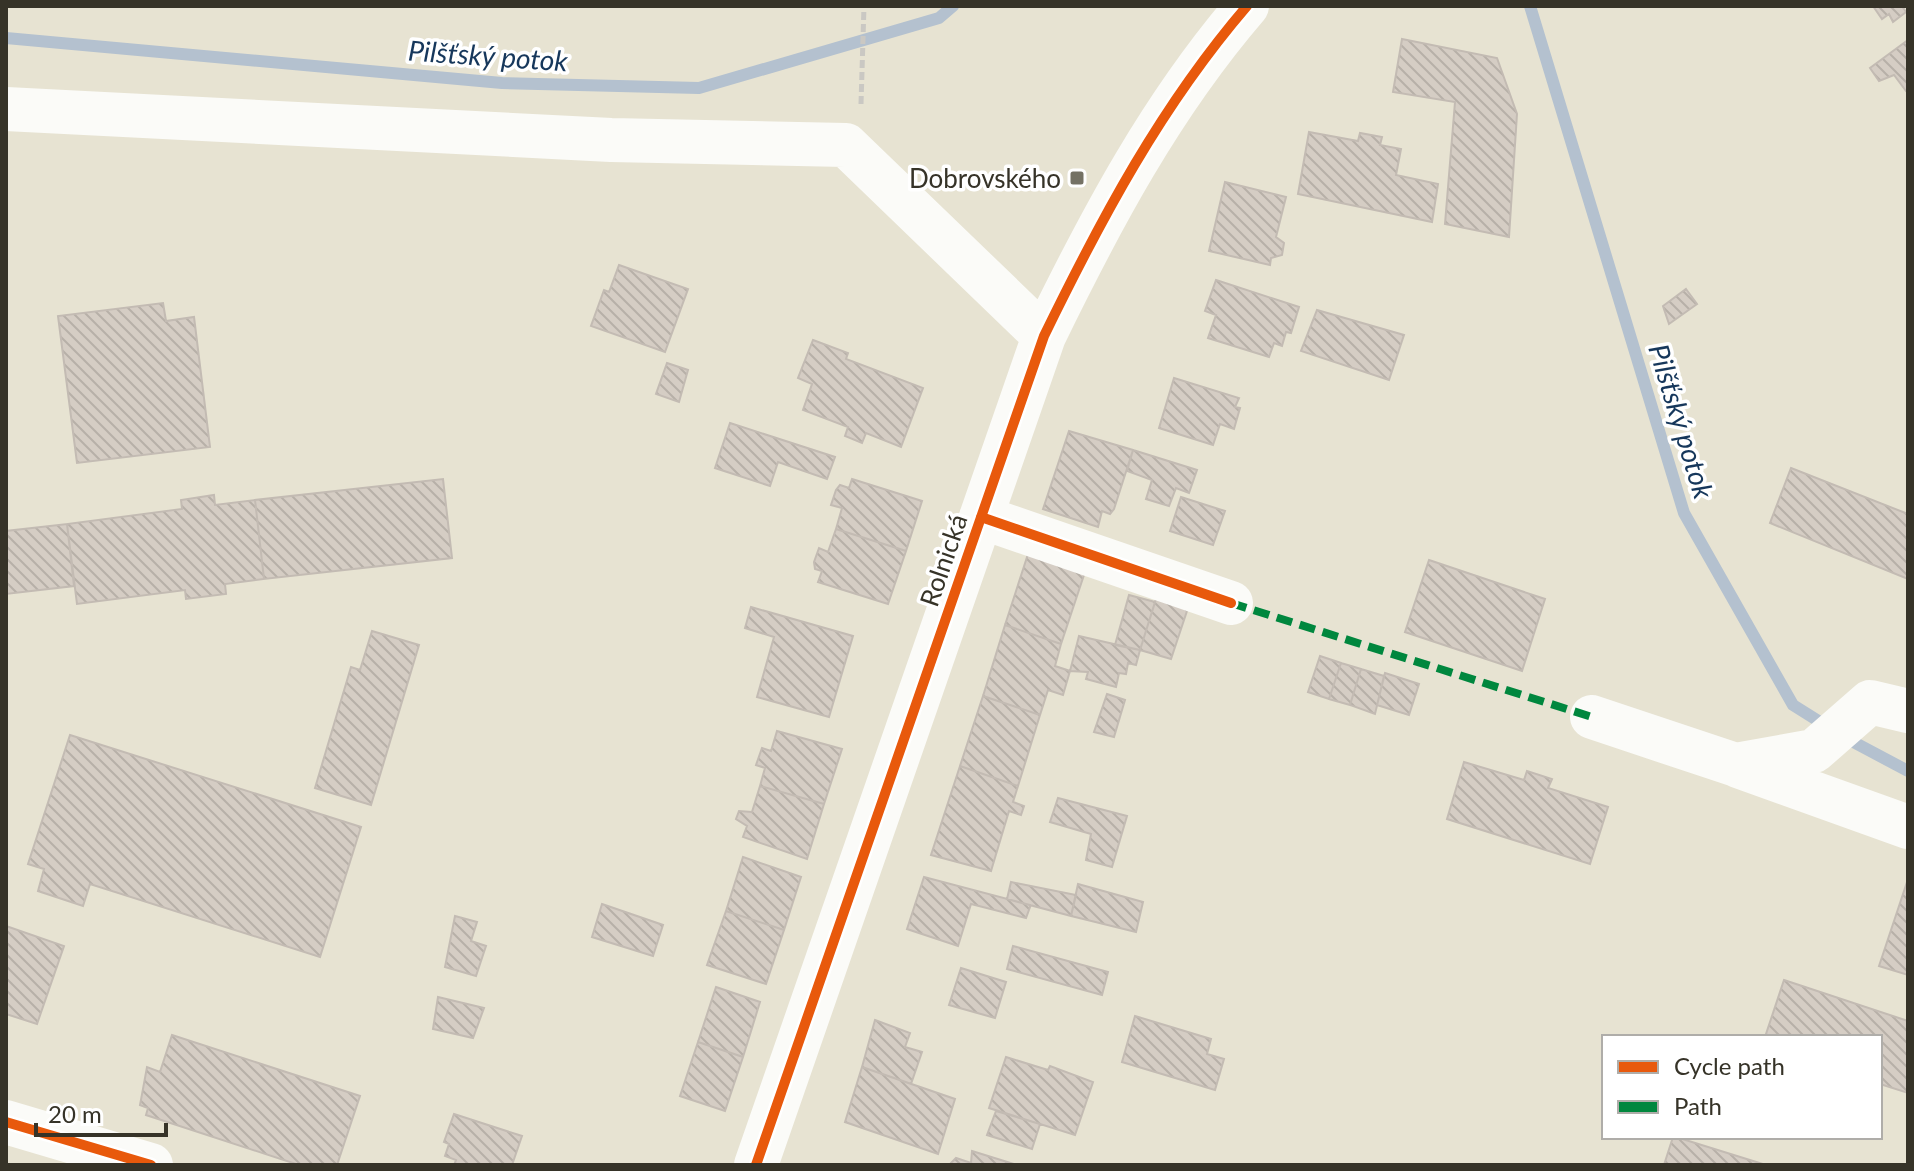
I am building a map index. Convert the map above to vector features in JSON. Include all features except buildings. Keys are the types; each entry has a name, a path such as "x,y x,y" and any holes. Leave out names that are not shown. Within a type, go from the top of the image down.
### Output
{"street":[{"name":"Rolnická","path":"756,1165 1044,336 1100,220 1167,110 1247,6"},
{"path":"6,109 611,140 846,145 1044,336"},
{"path":"981,517 1231,603"},
{"path":"1736,765 1814,751 1889,706"},
{"path":"1592,717 1908,827"},
{"path":"6,1122 151,1165"}],"path":[{"path":"864,6 864,96"}],"waterway":[{"name":"Pilšťský potok","path":"6,38 502,83 699,88 939,18 953,6"},
{"name":"Pilšťský potok","path":"1530,6 1684,513 1793,705 1828,727"},
{"name":"Pilšťský potok","path":"1844,737 1908,771"}],"marked path":[{"path":"1231,603 1592,717"}],"cycle path":[{"path":"756,1165 1044,336 1088,249 1160,124 1187,83 1247,6"},
{"path":"981,517 1231,603"},
{"path":"6,1122 151,1165"}],"place":[{"name":"Dobrovského","path":"1077,178"}]}
